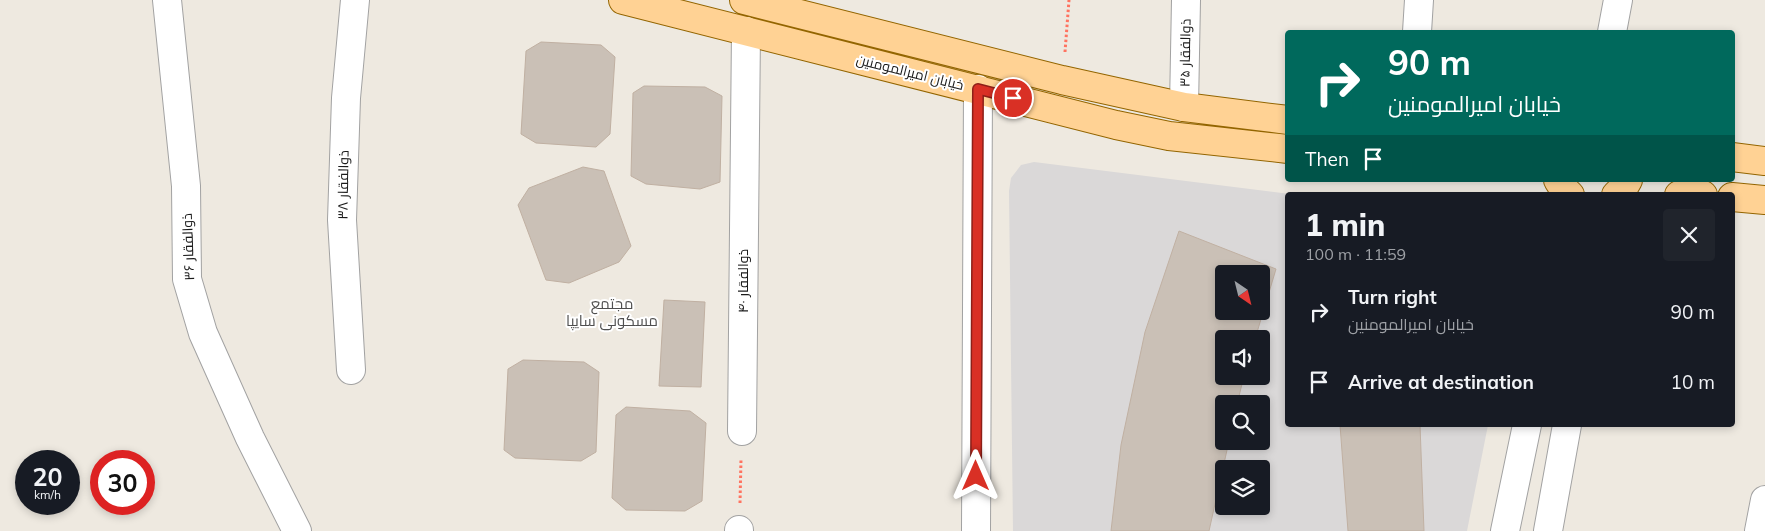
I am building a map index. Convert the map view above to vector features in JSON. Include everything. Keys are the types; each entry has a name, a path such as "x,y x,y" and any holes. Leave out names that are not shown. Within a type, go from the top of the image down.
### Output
{"main road":[{"name":"خیابان امیرالمومنین","path":"622,0 1116,125 1169,136 1285,149"},
{"path":"744,0 1062,80 1184,107 1285,120"},
{"path":"1735,157 1765,161"},
{"path":"1619,192 1627,182"},
{"path":"1735,197 1765,200"}],"street":[{"name":"ذوالفقار ۳۶","path":"167,0 186,186 186,279 203,333 250,438 297,531"},
{"name":"ذوالفقار ۳۸","path":"351,370 342,220 346,98 355,0"},
{"name":"ذوالفقار ۳۵","path":"1184,107 1186,0"},
{"path":"1417,30 1419,0"},
{"path":"1612,30 1618,0"},
{"name":"ذوالفقار ۴۰","path":"742,431 746,30"},
{"path":"976,531 978,89"},
{"path":"1504,531 1526,427"},
{"path":"1548,531 1567,427"},
{"path":"1759,531 1765,500"}],"path":[{"path":"1062,80 1069,0"},
{"path":"739,531 742,431"}],"shaded area":[{"path":"1034,162 1285,193 1285,427 1488,427 1467,531 1013,531 1009,191 1011,178 1021,165"}],"building":[{"path":"541,42 601,45 615,57 610,134 596,147 536,143 521,134 526,51"},
{"path":"644,86 705,87 722,96 720,182 700,189 646,184 631,176 633,93"},
{"path":"583,167 604,171 631,246 619,262 569,283 546,280 518,205 529,188"},
{"path":"1179,231 1266,265 1215,265 1215,320 1261,320 1258,330 1215,330 1215,385 1242,385 1239,395 1215,395 1215,450 1227,450 1225,460 1215,460 1215,504 1209,531 1111,531 1121,445 1145,332"},
{"path":"1270,267 1276,269 1270,289"},
{"path":"664,300 705,302 701,387 659,386"},
{"path":"523,360 584,362 599,372 596,452 581,461 515,458 504,450 508,369"},
{"path":"626,407 690,411 706,423 702,501 685,511 626,510 612,498 616,415"},
{"path":"1340,427 1420,427 1424,531 1348,531"}],"district":[{"name":"مجتمع مسکونی سایپا","path":"612,312"}],"route":[{"path":"976,476 978,89 1013,98"}]}
